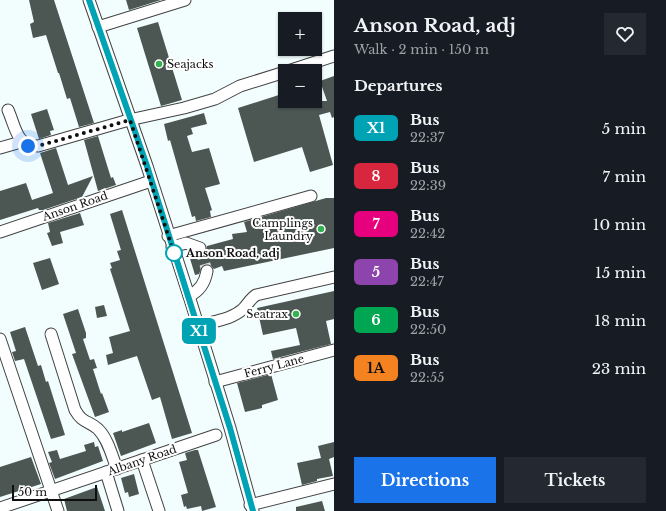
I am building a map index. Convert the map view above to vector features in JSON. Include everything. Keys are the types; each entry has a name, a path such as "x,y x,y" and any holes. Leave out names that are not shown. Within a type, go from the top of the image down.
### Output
{"street":[{"path":"89,0 151,181 198,326 230,428 252,508 334,484"},
{"path":"98,27 186,0"},
{"path":"308,64 334,56"},
{"path":"8,110 21,142 28,146 38,146 130,120 190,106 215,98 240,86 278,74"},
{"path":"0,148 21,142"},
{"name":"Anson Road","path":"0,232 151,181"},
{"path":"170,241 249,213 311,196"},
{"path":"170,241 186,243 200,248"},
{"path":"188,296 196,293 206,281 207,271"},
{"path":"198,326 230,317 244,308 248,300 256,295 334,277"},
{"path":"51,334 75,410 80,420 97,428 103,435 112,470 118,511"},
{"path":"0,339 58,511"},
{"name":"Ferry Lane","path":"215,382 334,350"},
{"name":"Albany Road","path":"0,508 216,435"},
{"path":"142,460 159,511"}],"building":[{"path":"29,0 54,0 94,123 79,127 70,98 67,99 46,35 33,38 30,24 34,22"},
{"path":"126,0 161,0 129,10"},
{"name":"Seajacks","path":"158,22 182,100 161,106 137,28"},
{"path":"334,76 334,117 332,118 330,112 319,115 333,165 310,172 302,147 254,162 238,108 278,95 278,108 322,108 322,101 327,101 322,87 322,80"},
{"path":"47,109 54,130 50,131 51,135 39,139 31,114"},
{"path":"204,113 207,124 191,128 193,134 187,136 192,152 209,148 220,184 205,188 212,210 210,211 211,217 196,221 195,216 192,217 164,124"},
{"path":"98,136 111,178 113,177 116,185 98,191 84,140"},
{"path":"56,148 68,185 93,176 82,197 43,210 39,210 38,208 0,220 0,191 26,183 32,200 53,193 40,153"},
{"path":"326,198 334,198 334,248 224,271 222,266 214,269 205,264 199,274 195,275 188,252 202,255 206,251 207,246 233,239 232,234 247,232 244,222"},
{"path":"122,210 192,433 172,439 160,397 152,400 137,356 108,365 106,355 113,353 109,337 130,331 110,269 112,268 110,263 120,260 117,251 121,250 110,214"},
{"path":"80,213 84,225 60,232 63,243 52,246 47,233 50,232 48,223"},
{"path":"50,258 59,284 42,290 33,263"},
{"name":"Seatrax","path":"334,291 334,319 326,321 331,344 273,359 271,351 300,345 296,328 263,335 257,308"},
{"path":"104,305 107,316 97,318 95,307"},
{"path":"78,309 86,333 86,338 83,339 90,360 94,359 97,368 93,369 101,394 102,393 109,412 95,417 72,354 76,353 63,314"},
{"path":"25,327 38,366 41,365 46,382 48,381 65,435 51,439 24,359 15,361 12,352 16,351 10,332"},
{"path":"271,374 278,400 262,405 262,408 245,412 237,383"},
{"path":"149,423 156,443 121,456 113,433 122,430 122,432"},
{"path":"94,442 95,447 98,446 103,461 55,479 49,463 52,462 48,452 57,450 60,459 86,451 84,445"},
{"path":"334,442 334,457 329,459 333,476 317,479 317,481 302,485 297,463 321,458 318,446"},
{"path":"198,450 216,507 202,511 201,506 187,509 186,506 184,507 181,495 188,493 179,462 187,460 185,453"},
{"path":"31,457 41,484 0,497 0,467"},
{"path":"134,474 139,494 129,497 128,492 125,493 121,478"},
{"path":"97,487 105,511 67,511 64,499"},
{"path":"322,501 325,511 296,511 296,507"}],"tunnel":[{"path":"200,248 207,271"}],"bus line":[{"name":"X1","path":"89,0 147,166 230,428 242,478 253,511"}],"place":[{"name":"Seajacks","path":"159,64"},
{"name":"Camplings Laundry","path":"321,229"},
{"name":"Anson Road, adj","path":"174,253"},
{"name":"Seatrax","path":"296,314"}],"route":[{"path":"28,146 38,146 130,120 147,166 176,259 174,253"}]}
